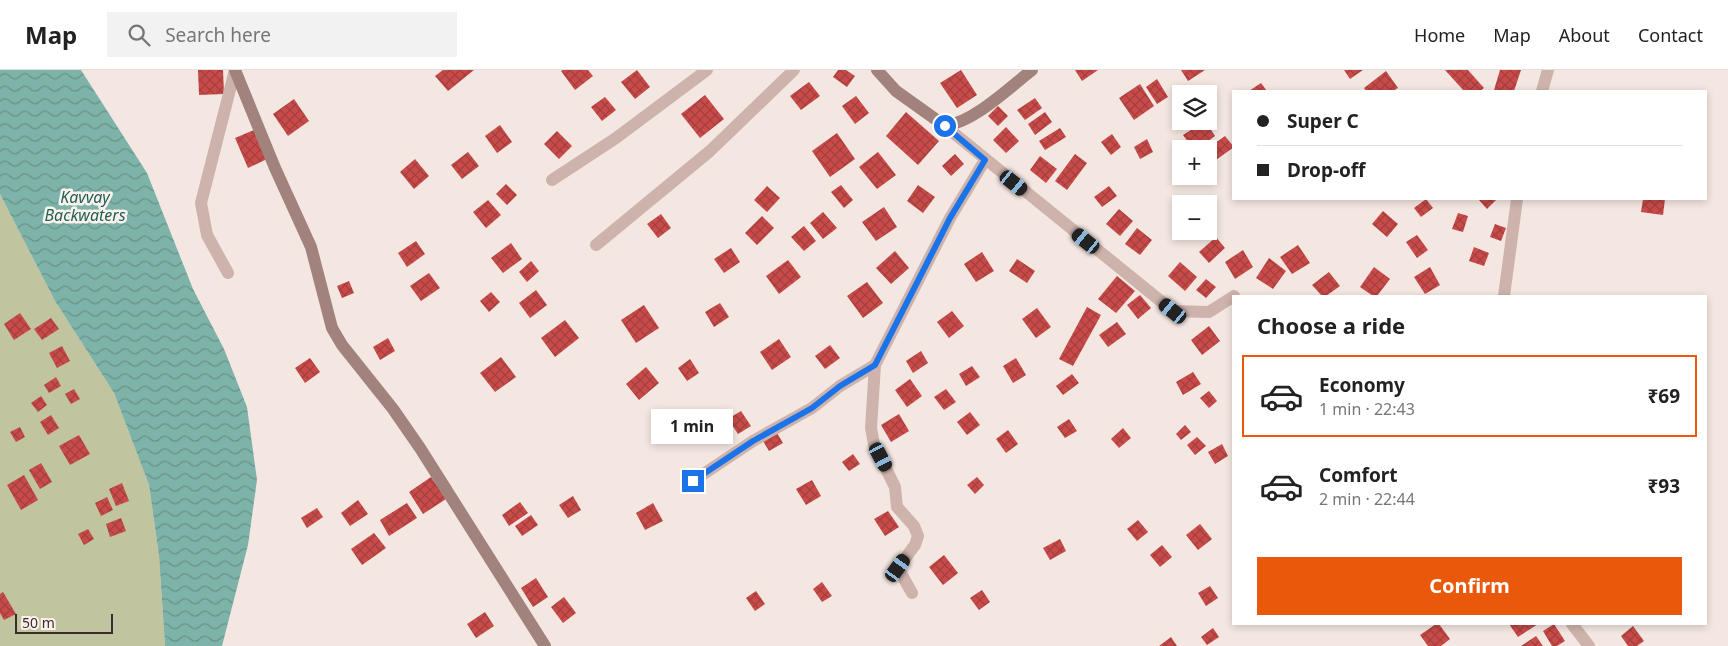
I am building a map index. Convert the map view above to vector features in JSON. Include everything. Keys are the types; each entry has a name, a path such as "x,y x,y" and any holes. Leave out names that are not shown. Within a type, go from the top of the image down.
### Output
{"main road":[{"path":"235,70 275,168 311,247 332,328 342,345 393,409 420,448 545,646"},
{"path":"877,70 903,96 945,126 957,124 968,118 1032,70"}],"street":[{"path":"228,273 207,235 201,203 235,70"},
{"path":"552,180 595,153 707,70"},
{"path":"596,245 710,151 794,70"},
{"path":"1542,90 1548,70"},
{"path":"945,126 1173,311 1209,312 1232,297"},
{"path":"912,593 898,568 915,545 918,536 914,526 897,507 895,487 874,444 871,428 875,365 950,218 985,160"},
{"path":"1504,295 1517,200"},
{"path":"693,481 753,441 812,408 840,386 875,365"},
{"path":"1573,625 1589,646"}],"green space":[{"path":"0,194 55,301 114,393 149,485 159,556 165,646 0,646"}],"water":[{"name":"Kavvay Backwaters","path":"0,70 81,70 147,173 193,289 224,349 247,407 257,480 248,545 222,646 165,646 159,556 149,485 114,393 55,301 0,194"}],"building":[{"path":"198,70 223,70 224,94 199,95"},
{"path":"443,70 474,70 448,91 435,76"},
{"path":"588,70 593,76 575,90 561,71"},
{"path":"637,70 650,87 635,99 621,82"},
{"path":"838,70 846,70 855,76 847,87 833,77"},
{"path":"961,70 977,95 957,108 940,83"},
{"path":"1075,70 1098,70 1082,81"},
{"path":"1181,70 1205,70 1188,81"},
{"path":"1344,70 1363,70 1350,79"},
{"path":"1445,70 1468,70 1484,88 1481,90 1463,90"},
{"path":"1500,70 1521,70 1514,90 1494,90"},
{"path":"1386,71 1398,88 1395,90 1365,90 1364,88"},
{"path":"1157,79 1168,97 1157,104 1146,87"},
{"path":"809,82 820,96 801,110 790,96"},
{"path":"1261,83 1266,90 1250,90"},
{"path":"1140,84 1154,106 1134,120 1119,98"},
{"path":"705,95 724,119 700,138 681,114"},
{"path":"856,96 869,113 855,124 842,106"},
{"path":"605,97 616,110 602,121 591,107"},
{"path":"1035,98 1042,108 1025,120 1017,110"},
{"path":"294,99 309,121 288,136 273,114"},
{"path":"998,106 1008,116 998,126 988,116"},
{"path":"906,112 939,141 918,165 886,136"},
{"path":"1045,112 1052,122 1035,135 1028,124"},
{"path":"500,125 512,142 497,153 485,136"},
{"path":"1006,127 1019,141 1006,153 993,140"},
{"path":"1060,128 1066,137 1045,150 1039,141"},
{"path":"254,130 267,159 248,168 235,138"},
{"path":"1191,130 1211,130 1215,136 1209,140 1187,140 1183,135"},
{"path":"557,131 572,146 559,159 544,144"},
{"path":"837,133 855,159 830,177 812,151"},
{"path":"1112,134 1121,147 1111,155 1101,142"},
{"path":"1225,136 1232,145 1232,148 1217,159 1217,142"},
{"path":"1147,139 1153,152 1140,159 1134,147"},
{"path":"468,152 479,166 462,179 451,165"},
{"path":"878,152 896,175 877,189 859,167"},
{"path":"955,154 964,164 951,176 942,166"},
{"path":"1075,154 1087,163 1067,190 1055,181"},
{"path":"1040,156 1057,169 1046,183 1030,170"},
{"path":"415,159 429,176 414,189 400,172"},
{"path":"506,184 517,195 507,205 496,194"},
{"path":"841,185 853,200 844,208 831,192"},
{"path":"918,185 935,197 923,213 907,201"},
{"path":"767,186 780,198 767,212 754,200"},
{"path":"1109,186 1117,196 1102,207 1094,197"},
{"path":"488,200 501,215 486,228 473,212"},
{"path":"1427,200 1433,208 1421,217 1414,208"},
{"path":"1479,200 1496,200 1487,209"},
{"path":"1643,200 1665,200 1663,215 1641,212"},
{"path":"884,207 897,227 876,241 862,222"},
{"path":"1119,209 1133,221 1120,236 1106,224"},
{"path":"1383,211 1398,224 1387,237 1372,224"},
{"path":"823,212 837,228 823,239 810,223"},
{"path":"1458,213 1468,216 1463,232 1452,229"},
{"path":"661,214 671,228 658,238 647,224"},
{"path":"762,216 774,228 757,245 745,233"},
{"path":"1495,224 1506,228 1501,241 1490,237"},
{"path":"804,226 816,241 804,251 791,237"},
{"path":"1137,228 1152,240 1140,255 1125,244"},
{"path":"1417,235 1428,250 1417,258 1406,242"},
{"path":"1217,238 1225,248 1209,263 1199,252"},
{"path":"416,241 425,254 407,267 398,253"},
{"path":"511,243 522,259 503,273 491,258"},
{"path":"1298,245 1310,263 1292,274 1280,257"},
{"path":"1474,247 1489,253 1484,266 1469,261"},
{"path":"731,248 740,262 724,273 714,259"},
{"path":"1243,250 1253,267 1235,279 1225,262"},
{"path":"895,251 909,268 891,284 876,268"},
{"path":"982,252 994,271 976,282 964,264"},
{"path":"1269,258 1286,271 1273,289 1256,278"},
{"path":"1017,259 1035,271 1027,283 1009,271"},
{"path":"788,260 801,277 779,294 766,276"},
{"path":"531,261 539,271 527,282 519,272"},
{"path":"1180,262 1197,277 1185,291 1168,276"},
{"path":"1374,267 1390,279 1378,295 1372,295 1360,287"},
{"path":"1430,267 1440,285 1425,294 1414,277"},
{"path":"1329,272 1340,286 1327,295 1321,295 1312,285"},
{"path":"429,273 440,288 421,301 410,286"},
{"path":"1117,276 1135,291 1116,313 1098,299"},
{"path":"1206,279 1216,287 1206,298 1196,290"},
{"path":"349,281 354,293 342,298 337,286"},
{"path":"867,282 883,303 863,318 847,296"},
{"path":"536,290 547,305 530,318 519,303"},
{"path":"491,292 500,302 489,312 480,301"},
{"path":"1140,295 1151,308 1138,319 1127,305"},
{"path":"720,303 729,317 714,327 705,312"},
{"path":"644,305 659,328 636,343 621,320"},
{"path":"1087,307 1101,315 1073,366 1059,359"},
{"path":"1037,308 1051,327 1036,338 1022,319"},
{"path":"952,311 964,326 949,338 937,322"},
{"path":"20,313 31,329 14,340 4,324"},
{"path":"51,318 59,329 42,340 34,329"},
{"path":"565,320 579,338 555,357 541,338"},
{"path":"1117,322 1126,334 1108,347 1099,335"},
{"path":"1209,326 1220,341 1202,355 1191,340"},
{"path":"388,338 395,351 380,360 373,347"},
{"path":"779,339 791,357 772,370 760,352"},
{"path":"830,345 840,358 825,369 815,356"},
{"path":"62,346 70,361 57,368 49,353"},
{"path":"921,351 928,363 913,373 906,361"},
{"path":"501,357 516,377 495,392 480,373"},
{"path":"310,358 320,372 305,383 295,368"},
{"path":"1016,358 1026,375 1013,383 1003,366"},
{"path":"690,359 699,373 687,381 678,368"},
{"path":"972,366 980,377 966,386 959,374"},
{"path":"646,367 659,383 639,400 626,384"},
{"path":"1193,372 1201,384 1183,395 1176,382"},
{"path":"1072,374 1079,383 1063,395 1056,386"},
{"path":"56,377 61,386 49,393 44,385"},
{"path":"910,379 922,396 907,407 895,390"},
{"path":"74,389 80,399 71,404 65,394"},
{"path":"946,389 956,402 944,410 934,397"},
{"path":"1209,391 1217,401 1209,408 1200,398"},
{"path":"41,396 47,405 38,412 31,403"},
{"path":"702,410 712,428 694,439 683,422"},
{"path":"741,411 751,426 738,434 728,419"},
{"path":"970,412 980,425 967,435 957,422"},
{"path":"899,414 909,431 891,442 881,425"},
{"path":"51,415 59,428 48,435 40,422"},
{"path":"1069,419 1077,431 1065,438 1057,427"},
{"path":"1185,425 1191,432 1181,440 1176,434"},
{"path":"20,427 25,437 16,442 10,432"},
{"path":"1123,428 1131,438 1119,448 1111,439"},
{"path":"1008,430 1018,444 1006,453 996,439"},
{"path":"777,433 783,443 769,451 763,441"},
{"path":"79,435 90,454 70,465 59,446"},
{"path":"1197,437 1206,446 1195,455 1187,445"},
{"path":"1222,444 1228,456 1215,464 1208,452"},
{"path":"853,454 860,464 849,471 842,462"},
{"path":"41,463 52,482 40,489 29,470"},
{"path":"24,475 38,500 21,510 7,485"},
{"path":"431,477 446,499 423,514 409,492"},
{"path":"977,477 984,485 975,494 967,485"},
{"path":"812,480 821,496 806,505 796,489"},
{"path":"122,483 129,501 116,506 109,489"},
{"path":"573,496 581,510 568,518 559,505"},
{"path":"107,497 113,510 101,516 95,503"},
{"path":"358,500 368,514 350,526 341,513"},
{"path":"520,502 528,513 509,526 502,515"},
{"path":"407,503 417,518 389,536 380,520"},
{"path":"653,503 663,521 645,530 636,513"},
{"path":"317,508 323,517 307,528 301,518"},
{"path":"888,511 899,527 885,536 874,519"},
{"path":"531,515 538,525 522,536 515,526"},
{"path":"121,518 126,531 110,537 106,524"},
{"path":"1138,520 1148,532 1137,541 1127,529"},
{"path":"1200,524 1212,539 1198,550 1186,535"},
{"path":"88,529 94,539 84,545 78,534"},
{"path":"374,533 386,548 362,565 351,549"},
{"path":"1060,539 1066,551 1050,560 1043,548"},
{"path":"1162,545 1172,557 1160,567 1150,555"},
{"path":"944,555 958,573 943,585 929,567"},
{"path":"536,578 548,597 533,607 521,588"},
{"path":"822,582 832,596 822,602 813,589"},
{"path":"1210,586 1218,598 1206,606 1198,593"},
{"path":"982,590 990,602 979,610 970,598"},
{"path":"756,591 765,604 755,611 746,598"},
{"path":"3,592 16,614 4,620 0,613 0,594"},
{"path":"564,597 576,613 563,623 551,607"},
{"path":"485,612 494,626 476,638 467,624"},
{"path":"1435,625 1440,625 1450,639 1441,646 1428,646 1420,635"},
{"path":"1510,625 1536,625 1518,637"},
{"path":"1555,625 1565,641 1557,646 1552,646 1543,631"},
{"path":"1633,626 1644,641 1637,646 1628,646 1621,636"},
{"path":"1213,628 1219,637 1207,645 1201,637"},
{"path":"1536,636 1543,646 1521,646"},
{"path":"1171,637 1177,646 1159,646"}],"route":[{"path":"693,481 753,441 812,408 840,386 875,365 950,218 985,160 945,126"}]}
